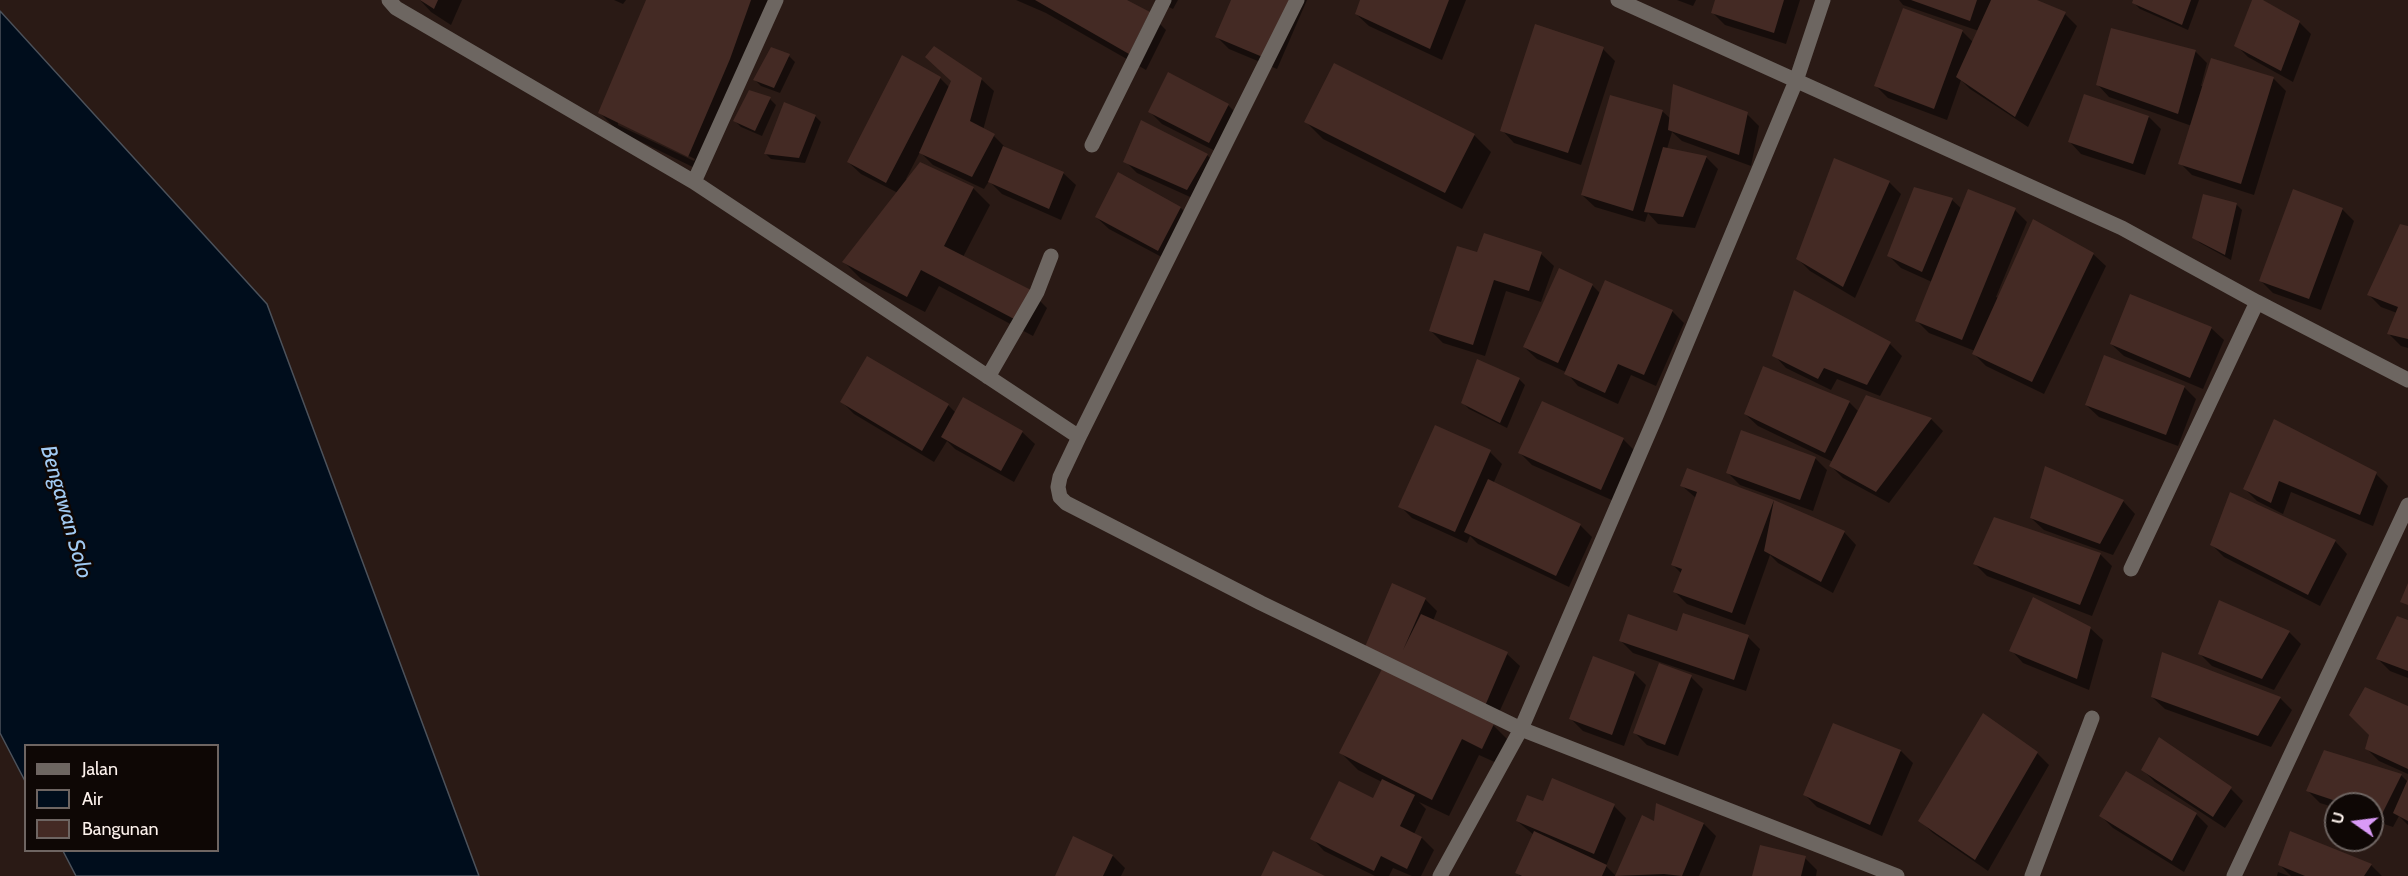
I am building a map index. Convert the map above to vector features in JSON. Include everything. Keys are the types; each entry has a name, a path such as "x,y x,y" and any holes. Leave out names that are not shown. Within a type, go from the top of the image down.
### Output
{"street":[{"path":"389,0 396,8 694,182 1078,437"},
{"path":"694,182 776,0"},
{"path":"1092,145 1164,0"},
{"path":"1298,0 1078,437 1058,487 1060,497 1066,503 1262,603 1521,729 1897,876"},
{"path":"1618,0 1963,154 2121,228 2256,302 2408,380"},
{"path":"1440,876 1521,729 1656,416 1796,81 1822,0"},
{"path":"988,377 1037,292 1051,256"},
{"path":"2131,569 2256,302"},
{"path":"2234,876 2408,505"},
{"path":"2032,876 2092,718"}],"water":[{"name":"Bengawan Solo","path":"0,11 267,304 479,876 76,876 64,852 219,852 219,744 24,744 24,779 0,733"}],"building":[{"path":"420,0 438,0 434,9"},
{"path":"646,0 751,0 730,59 688,157 598,113"},
{"path":"1035,0 1127,0 1150,12 1129,54"},
{"path":"1231,0 1290,0 1265,58 1215,37"},
{"path":"1360,0 1449,0 1430,49 1355,14"},
{"path":"1715,0 1784,0 1774,33 1711,13"},
{"path":"1911,0 1977,0 1970,21"},
{"path":"1991,0 2037,0 2066,12 2015,117 1956,77"},
{"path":"2133,0 2191,0 2182,25 2132,3"},
{"path":"2252,0 2263,0 2300,21 2281,71 2234,46"},
{"path":"1903,8 1963,30 1934,109 1874,86"},
{"path":"1535,24 1604,47 1568,153 1500,131"},
{"path":"2111,28 2196,50 2178,114 2096,85"},
{"path":"934,46 982,78 970,121 995,134 972,177 919,153 951,81 925,57"},
{"path":"771,47 790,54 774,88 753,80"},
{"path":"902,55 941,77 886,183 847,162"},
{"path":"2211,58 2274,77 2241,184 2178,164"},
{"path":"1334,63 1475,134 1445,193 1304,122"},
{"path":"1168,72 1229,104 1209,143 1148,112"},
{"path":"1673,84 1748,112 1739,155 1668,130"},
{"path":"749,90 771,97 755,131 733,121"},
{"path":"2084,94 2149,116 2133,164 2068,142"},
{"path":"1610,95 1663,110 1633,211 1581,195"},
{"path":"784,102 816,115 799,158 764,154"},
{"path":"1141,120 1208,154 1187,190 1123,162"},
{"path":"1003,146 1064,172 1049,209 988,182"},
{"path":"1663,147 1707,156 1683,217 1644,212"},
{"path":"1834,158 1890,181 1843,287 1796,259"},
{"path":"920,162 974,187 944,246 1031,290 1016,320 921,270 907,297 842,262"},
{"path":"1118,172 1181,207 1158,251 1095,217"},
{"path":"1914,187 1953,198 1922,272 1887,256"},
{"path":"1968,189 2016,208 1962,340 1915,321"},
{"path":"2293,189 2343,208 2309,299 2259,281"},
{"path":"2203,194 2237,203 2225,255 2192,238"},
{"path":"2033,219 2094,253 2032,382 1972,354"},
{"path":"2400,224 2408,226 2408,339 2387,334 2398,307 2367,295"},
{"path":"1484,233 1542,252 1529,291 1494,280 1473,345 1429,331 1457,246 1477,252"},
{"path":"1559,268 1593,284 1558,363 1523,347"},
{"path":"1605,280 1673,310 1644,375 1618,364 1605,393 1564,374"},
{"path":"1794,290 1891,342 1867,385 1824,368 1818,379 1772,356"},
{"path":"2130,294 2212,327 2190,378 2110,344"},
{"path":"2104,355 2185,386 2166,435 2085,405"},
{"path":"867,356 949,404 922,451 840,402"},
{"path":"1477,359 1520,378 1500,423 1461,403"},
{"path":"1763,366 1850,401 1825,453 1744,414"},
{"path":"1866,395 1932,418 1876,492 1829,466"},
{"path":"963,397 1023,431 1001,471 941,437"},
{"path":"1542,401 1624,438 1601,490 1518,453"},
{"path":"2274,419 2377,472 2360,515 2279,481 2271,503 2243,489"},
{"path":"1435,425 1491,450 1455,532 1398,507"},
{"path":"1741,430 1816,457 1800,500 1726,473"},
{"path":"2045,466 2124,500 2100,544 2030,518"},
{"path":"1687,468 1774,500 1732,613 1673,592 1682,569 1671,565 1697,492 1680,486"},
{"path":"1488,479 1581,524 1556,576 1464,532"},
{"path":"2230,492 2336,540 2308,595 2210,545"},
{"path":"1774,500 1845,531 1821,582 1764,551"},
{"path":"1994,517 2101,553 2080,605 1973,564"},
{"path":"1392,583 1426,598 1403,650 1421,614 1508,652 1485,706 1364,649"},
{"path":"2408,583 2408,605 2400,602"},
{"path":"2033,597 2091,627 2077,679 2009,651"},
{"path":"2219,600 2290,631 2262,679 2198,654"},
{"path":"1683,613 1749,635 1734,680 1619,641 1628,614 1677,631"},
{"path":"2397,616 2408,620 2408,671 2376,659"},
{"path":"2162,652 2281,697 2258,736 2151,697"},
{"path":"1593,656 1635,672 1612,735 1569,719"},
{"path":"1659,663 1692,675 1665,745 1633,733"},
{"path":"1383,667 1494,724 1482,749 1462,739 1432,800 1339,753"},
{"path":"2365,687 2408,706 2408,769 2365,749 2369,735 2349,715"},
{"path":"1983,713 2038,752 1975,860 1918,821"},
{"path":"1833,723 1901,750 1870,825 1803,795"},
{"path":"2159,737 2232,787 2213,817 2141,770"},
{"path":"2324,750 2402,774 2384,810 2384,792 2324,792 2324,797 2306,791"},
{"path":"2126,771 2197,813 2172,861 2099,816"},
{"path":"1552,778 1615,804 1594,854 1516,821 1527,795 1543,801"},
{"path":"1382,779 1415,795 1400,826 1422,837 1407,869 1381,856 1374,871 1310,839 1339,781 1373,798"},
{"path":"2408,779 2408,821 2393,813"},
{"path":"1656,803 1704,823 1682,876 1664,874 1615,876 1642,815 1654,821"},
{"path":"1534,831 1607,865 1602,876 1522,876 1515,873"},
{"path":"2290,831 2324,845 2324,852 2342,852 2372,864 2364,876 2305,876 2278,865"},
{"path":"1073,836 1113,855 1103,876 1055,876"},
{"path":"1760,845 1806,856 1801,876 1752,876"},
{"path":"1273,851 1325,876 1261,876"}]}
